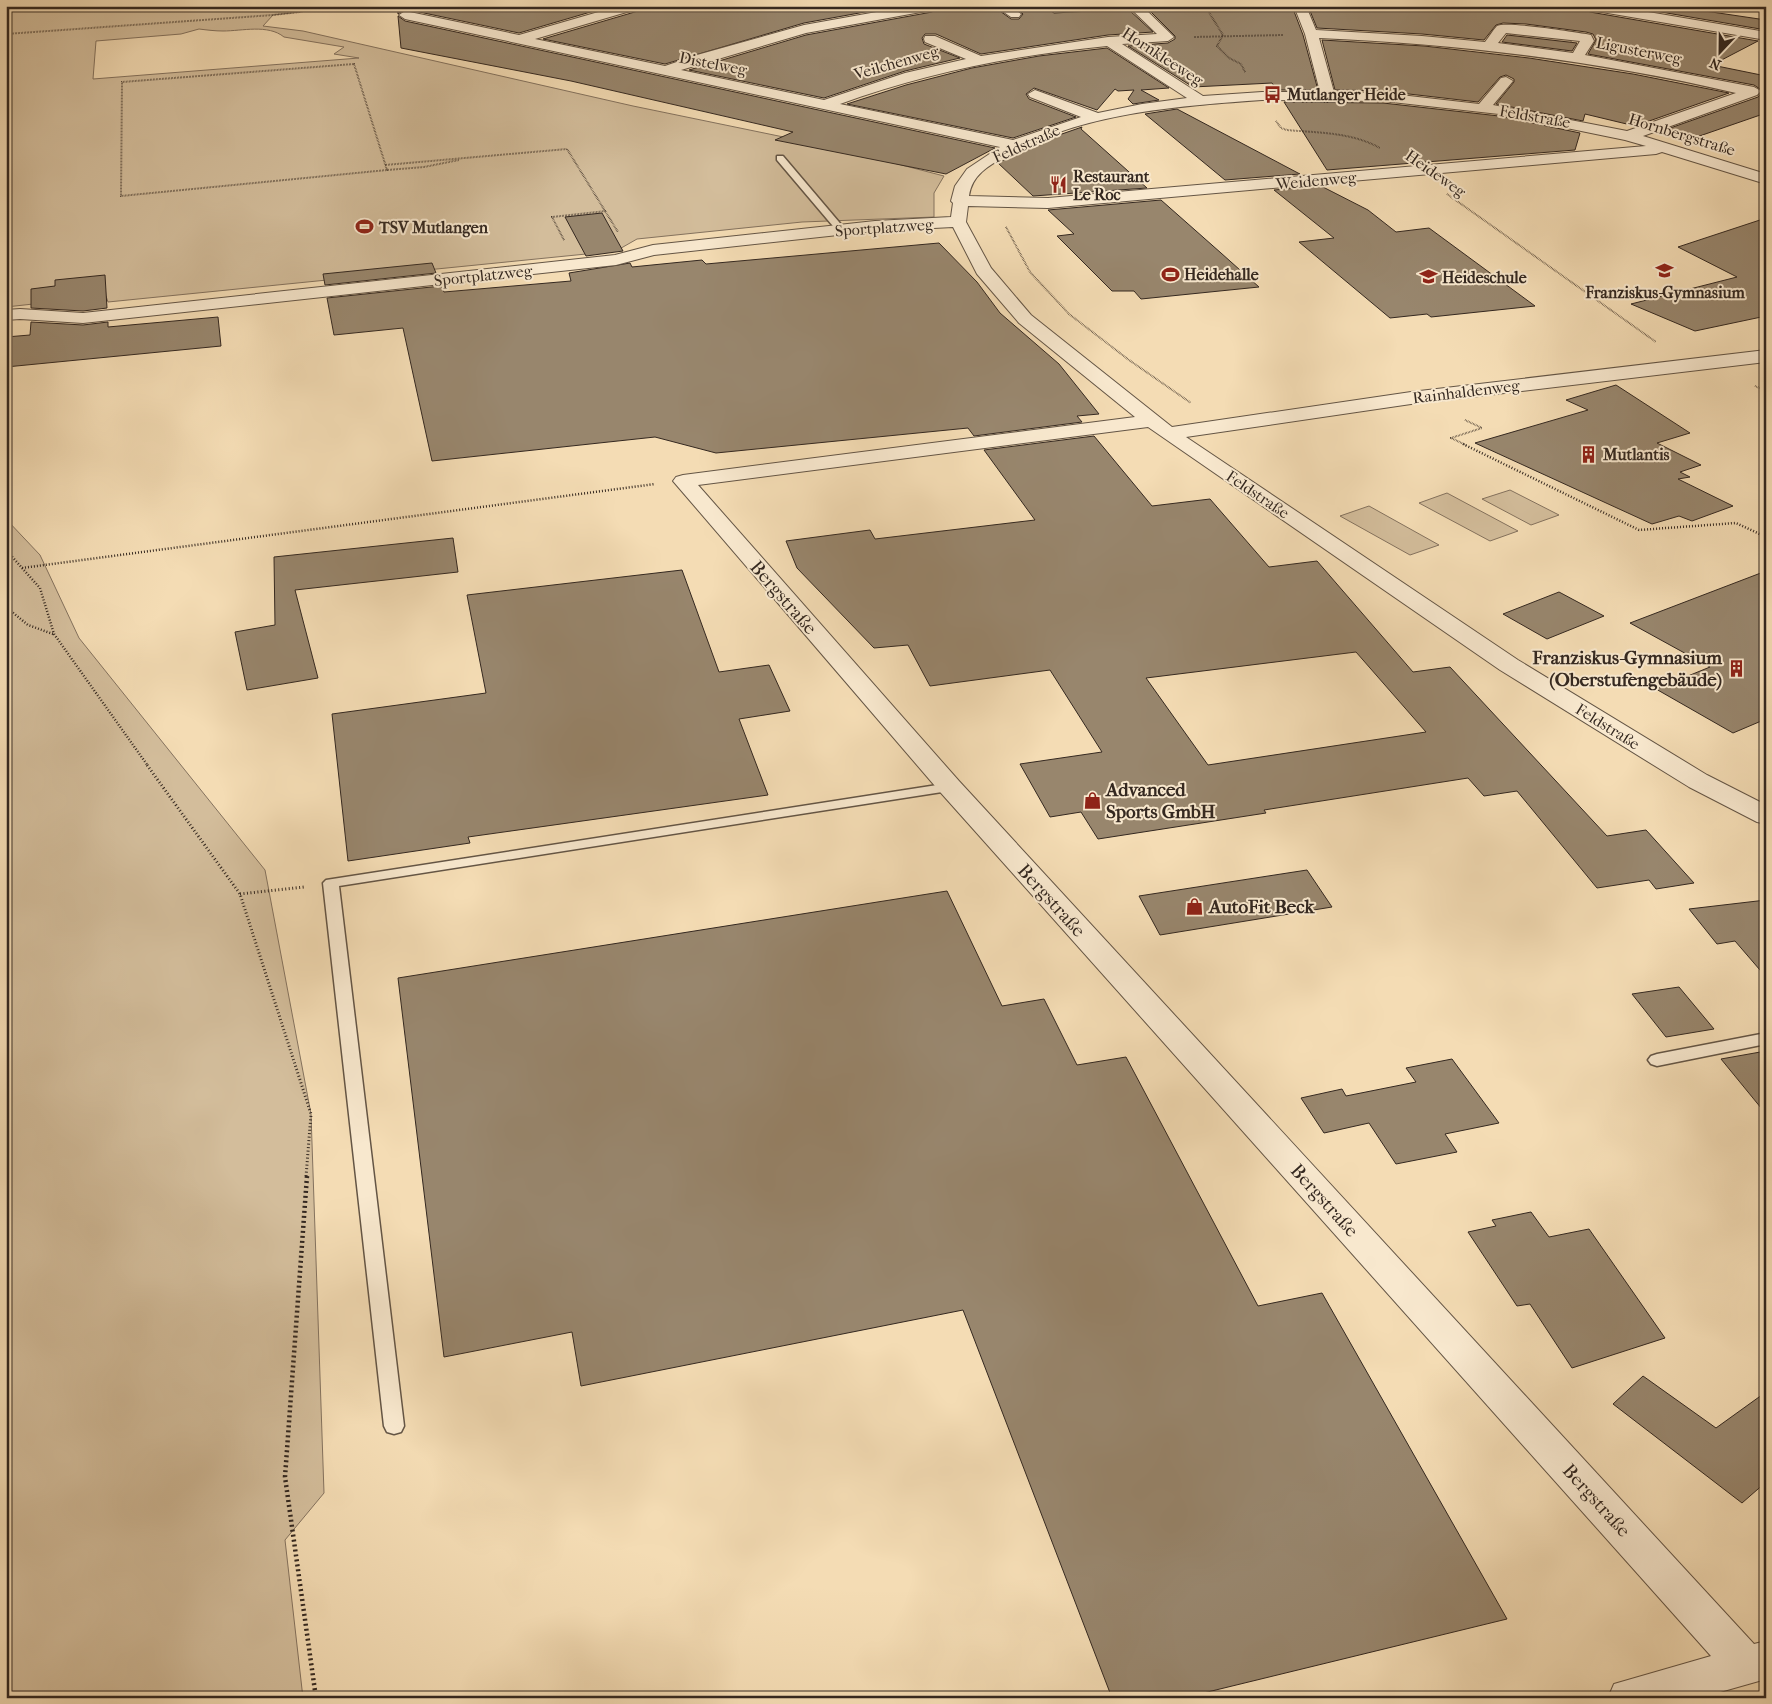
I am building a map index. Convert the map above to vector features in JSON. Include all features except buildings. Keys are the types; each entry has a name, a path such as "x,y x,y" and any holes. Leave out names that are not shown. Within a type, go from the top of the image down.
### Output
{"street":[{"path":"603,6 616,10"},
{"path":"521,39 632,6"},
{"path":"665,71 763,40 830,24 932,6"},
{"path":"1001,6 1015,14"},
{"path":"1134,6 1168,37"},
{"path":"1300,6 1311,34 1328,95"},
{"path":"1590,6 1766,36"},
{"path":"806,14 830,24"},
{"name":"Distelweg","path":"405,15 1014,145"},
{"path":"1713,26 1728,17"},
{"name":"Ligusterweg","path":"1488,46 1502,29 1518,29 1586,38 1587,41 1578,56"},
{"name":"Ligusterweg","path":"1311,34 1416,39 1578,56 1759,90"},
{"name":"Veilchenweg","path":"826,104 872,86 978,58 1108,41 1168,37"},
{"name":"Veilchenweg","path":"930,39 978,58"},
{"name":"Hornkleeweg","path":"1108,41 1200,100"},
{"name":"Feldstraße","path":"1484,107 1506,81"},
{"path":"1628,136 1759,90"},
{"name":"Feldstraße","path":"1035,94 1097,118"},
{"name":"Feldstraße","path":"1587,126 1484,107 1409,99 1328,95 1262,96 1200,100 1142,108 1074,123 1014,145 972,172 963,186 959,212 983,270 1024,319 1160,428 1509,665 1698,781 1766,816"},
{"name":"Hornbergstraße","path":"1587,126 1672,148 1766,179"},
{"name":"Weidenweg","path":"959,212 993,202 1048,203 1672,148"},
{"name":"Sportplatzweg","path":"6,315 20,314 83,318 616,260 653,250 841,230 959,212"},
{"name":"Rainhaldenweg","path":"1160,428 1223,425 1420,397 1766,356"},
{"path":"683,481 1160,428"},
{"name":"Bergstraße","path":"683,481 950,787 1756,1663"},
{"path":"1629,1698 1700,1689 1756,1663"}],"lane":[{"path":"780,158 841,230"},
{"path":"394,1426 331,883 950,787"},
{"path":"1657,1060 1766,1038"}],"path":[{"path":"6,34 263,16 300,12 319,6"},
{"name":"Heideweg","path":"1204,6 1223,35 1217,46 1229,58 1241,64 1247,79 1262,96 1281,128 1295,131 1336,133 1365,139 1415,171 1688,365"},
{"path":"1168,37 1311,34"},
{"path":"387,170 354,64 122,82 121,196 432,166 467,158"},
{"path":"386,164 567,149 633,256"},
{"path":"993,202 1030,272 1069,314 1129,360 1223,425"},
{"path":"1420,397 1482,428 1451,438 1640,530 1736,523 1766,537"},
{"path":"22,568 683,481"},
{"path":"6,550 40,588 54,634 240,894 312,1114 285,1477 316,1698"},
{"path":"6,607 28,625 54,634"},
{"path":"240,894 331,883"}],"shaded area":[{"path":"6,6 319,6 300,12 273,15 263,26 303,31 633,106 832,147 944,176 934,193 934,217 802,222 637,239 616,251 108,302 106,296 6,307","holes":["199,29 220,31 263,29 278,33 284,37 344,47 334,54 359,58 93,79 96,41 181,34"]},
{"path":"1511,33 1572,40 1565,52 1504,45"},
{"path":"1510,490 1559,515 1531,525 1482,499"},
{"path":"1447,493 1518,531 1490,541 1419,503"},
{"path":"1369,506 1439,545 1410,555 1340,516"},
{"path":"6,519 40,555 79,638 265,870 311,1114 324,1493 285,1540 303,1698 6,1698"}],"place":[{"name":"Mutlanger Heide","path":"1273,94"},
{"name":"Restaurant Le Roc","path":"1059,185"},
{"name":"TSV Mutlangen","path":"365,227"},
{"name":"Franziskus-Gymnasium","path":"1665,271"},
{"name":"Heidehalle","path":"1170,274"},
{"name":"Heideschule","path":"1428,277"},
{"name":"Mutlantis","path":"1589,454"},
{"name":"Franziskus-Gymnasium (Oberstufengebäude)","path":"1736,668"},
{"name":"Advanced Sports GmbH","path":"1092,800"},
{"name":"AutoFit Beck","path":"1195,906"}]}
